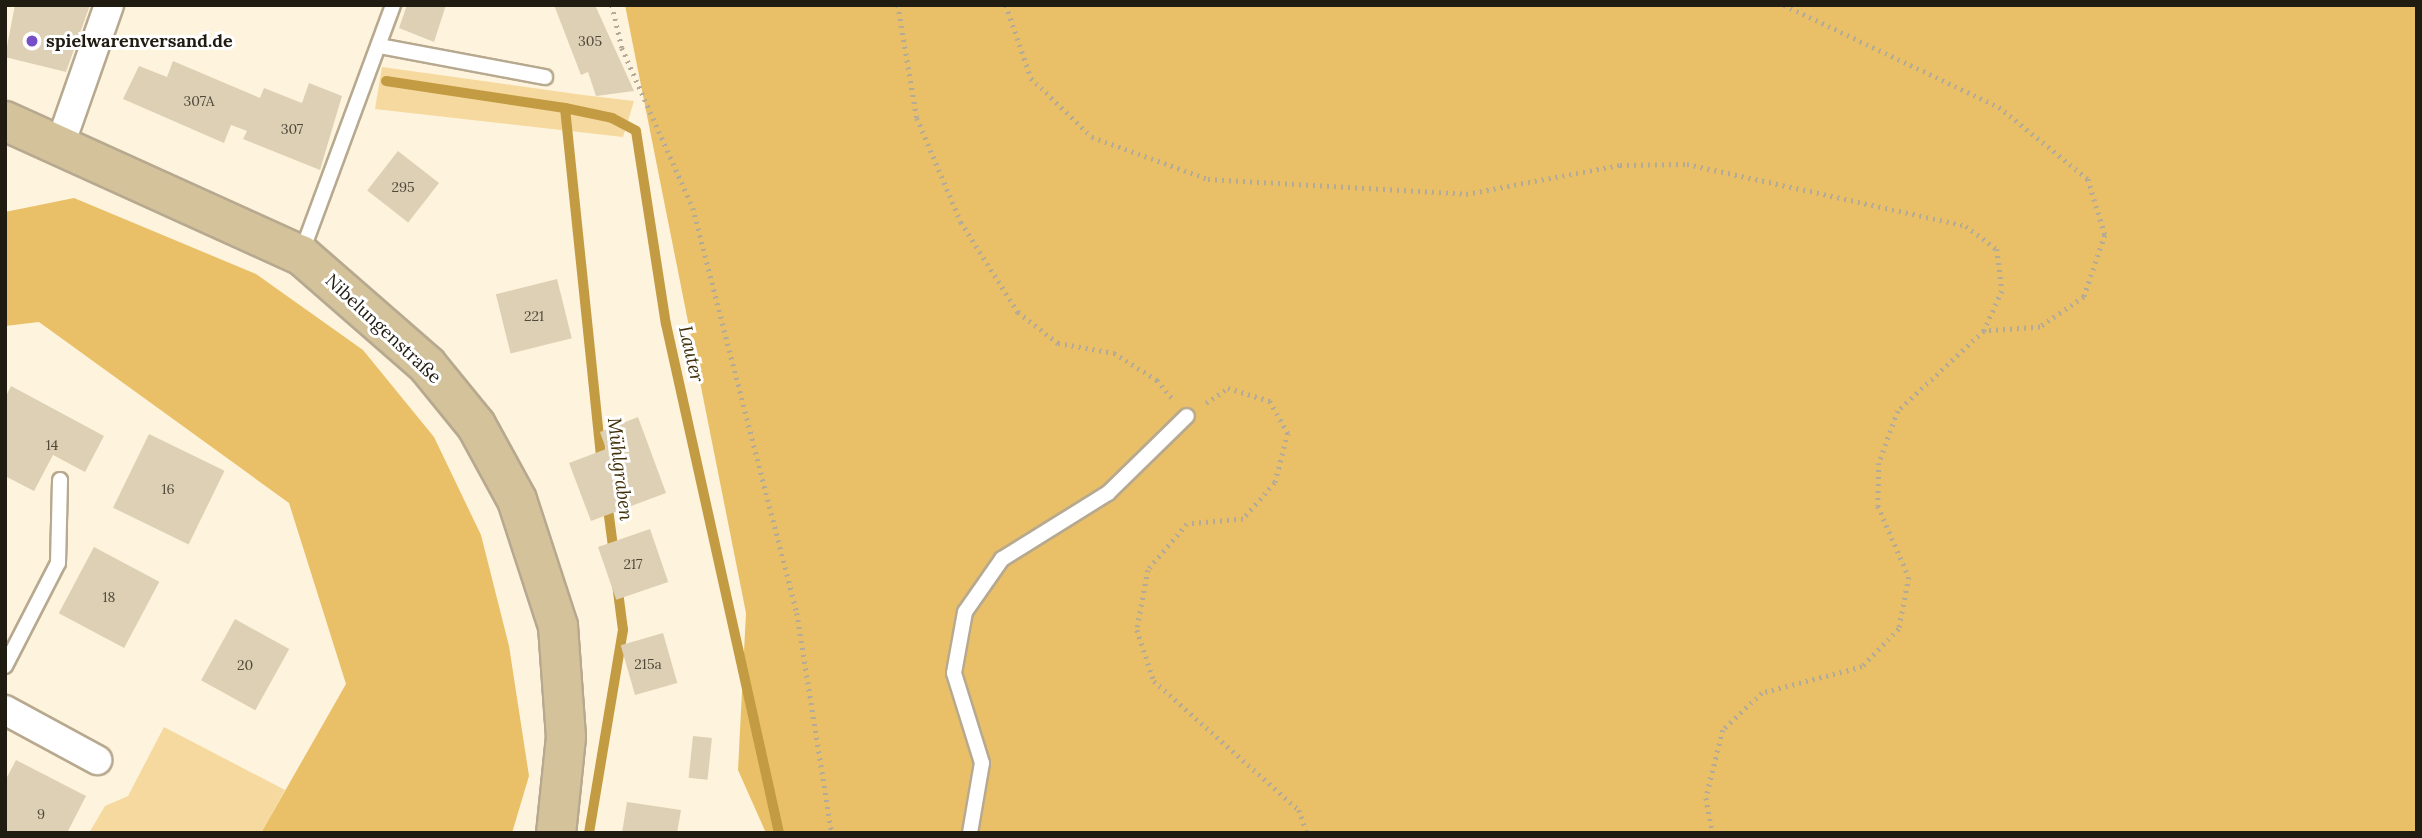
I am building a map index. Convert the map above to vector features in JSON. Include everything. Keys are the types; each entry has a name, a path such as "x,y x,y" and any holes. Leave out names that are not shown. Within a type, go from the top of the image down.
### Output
{"main road":[{"name":"Nibelungenstraße","path":"5,121 301,255 427,365 476,425 517,500 558,626 566,737 556,833"}],"street":[{"path":"60,145 109,5"},
{"path":"5,710 97,760"}],"lane":[{"path":"301,255 393,5"},
{"path":"379,46 545,77"},
{"path":"970,833 982,763 954,673 965,612 1002,559 1108,493 1187,416"},
{"path":"5,666 58,563 60,480"}],"path":[{"path":"612,5 622,48 693,208 797,613 832,833"},
{"path":"898,5 917,118 961,222 1018,312 1058,343 1114,353 1157,380 1187,416 1228,388 1270,401 1288,433 1275,483 1244,519 1187,524 1148,570 1137,630 1154,681 1299,810 1307,833"},
{"path":"1006,5 1031,78 1092,137 1208,179 1466,194 1620,165 1687,164 1966,226 1997,248 2002,291 1984,331 1898,411 1879,463 1878,506 1909,577 1899,629 1863,667 1762,693 1723,730 1706,798 1713,833"},
{"path":"1784,5 1999,107 2088,179 2105,235 2084,296 2040,327 1984,331"}],"shaded area":[{"path":"625,5 2417,5 2417,833 766,833 738,770 746,613"},
{"path":"382,67 634,101 623,137 375,109"},
{"path":"74,198 256,274 363,350 434,437 481,535 509,646 529,776 512,833 261,833 346,684 289,503 39,322 5,326 5,212"},
{"path":"164,727 285,790 261,833 89,833 105,806 128,796"}],"building":[{"path":"15,5 90,5 66,72 5,57"},
{"path":"407,5 446,5 434,42 399,28"},
{"path":"554,5 595,5 634,91 596,96 588,72 581,75"},
{"path":"173,61 260,98 264,88 302,103 309,83 342,96 320,170 243,139 247,131 231,125 224,143 123,99 139,66 167,77"},
{"path":"398,151 439,183 408,222 367,190"},
{"path":"557,279 572,338 511,353 496,294"},
{"path":"11,386 104,436 85,472 53,455 34,491 5,476 5,398"},
{"path":"638,417 666,493 591,521 569,463 606,449 600,432"},
{"path":"149,434 224,471 189,545 113,508"},
{"path":"650,529 668,582 616,600 598,547"},
{"path":"94,547 159,582 124,648 59,613"},
{"path":"235,619 289,649 255,710 201,680"},
{"path":"663,633 677,683 635,695 621,645"},
{"path":"693,736 712,738 708,780 689,778"},
{"path":"16,760 86,796 67,833 5,833 5,781"},
{"path":"627,802 681,810 677,833 622,833"}],"waterway":[{"name":"Lauter","path":"386,81 565,108 612,118 636,131 666,324 779,833"},
{"name":"Mühlgraben","path":"565,108 602,464"},
{"name":"Mühlgraben","path":"607,501 614,554"},
{"name":"Mühlgraben","path":"589,833 623,630 617,584"}],"place":[{"name":"spielwarenversand.de","path":"32,41"}]}
